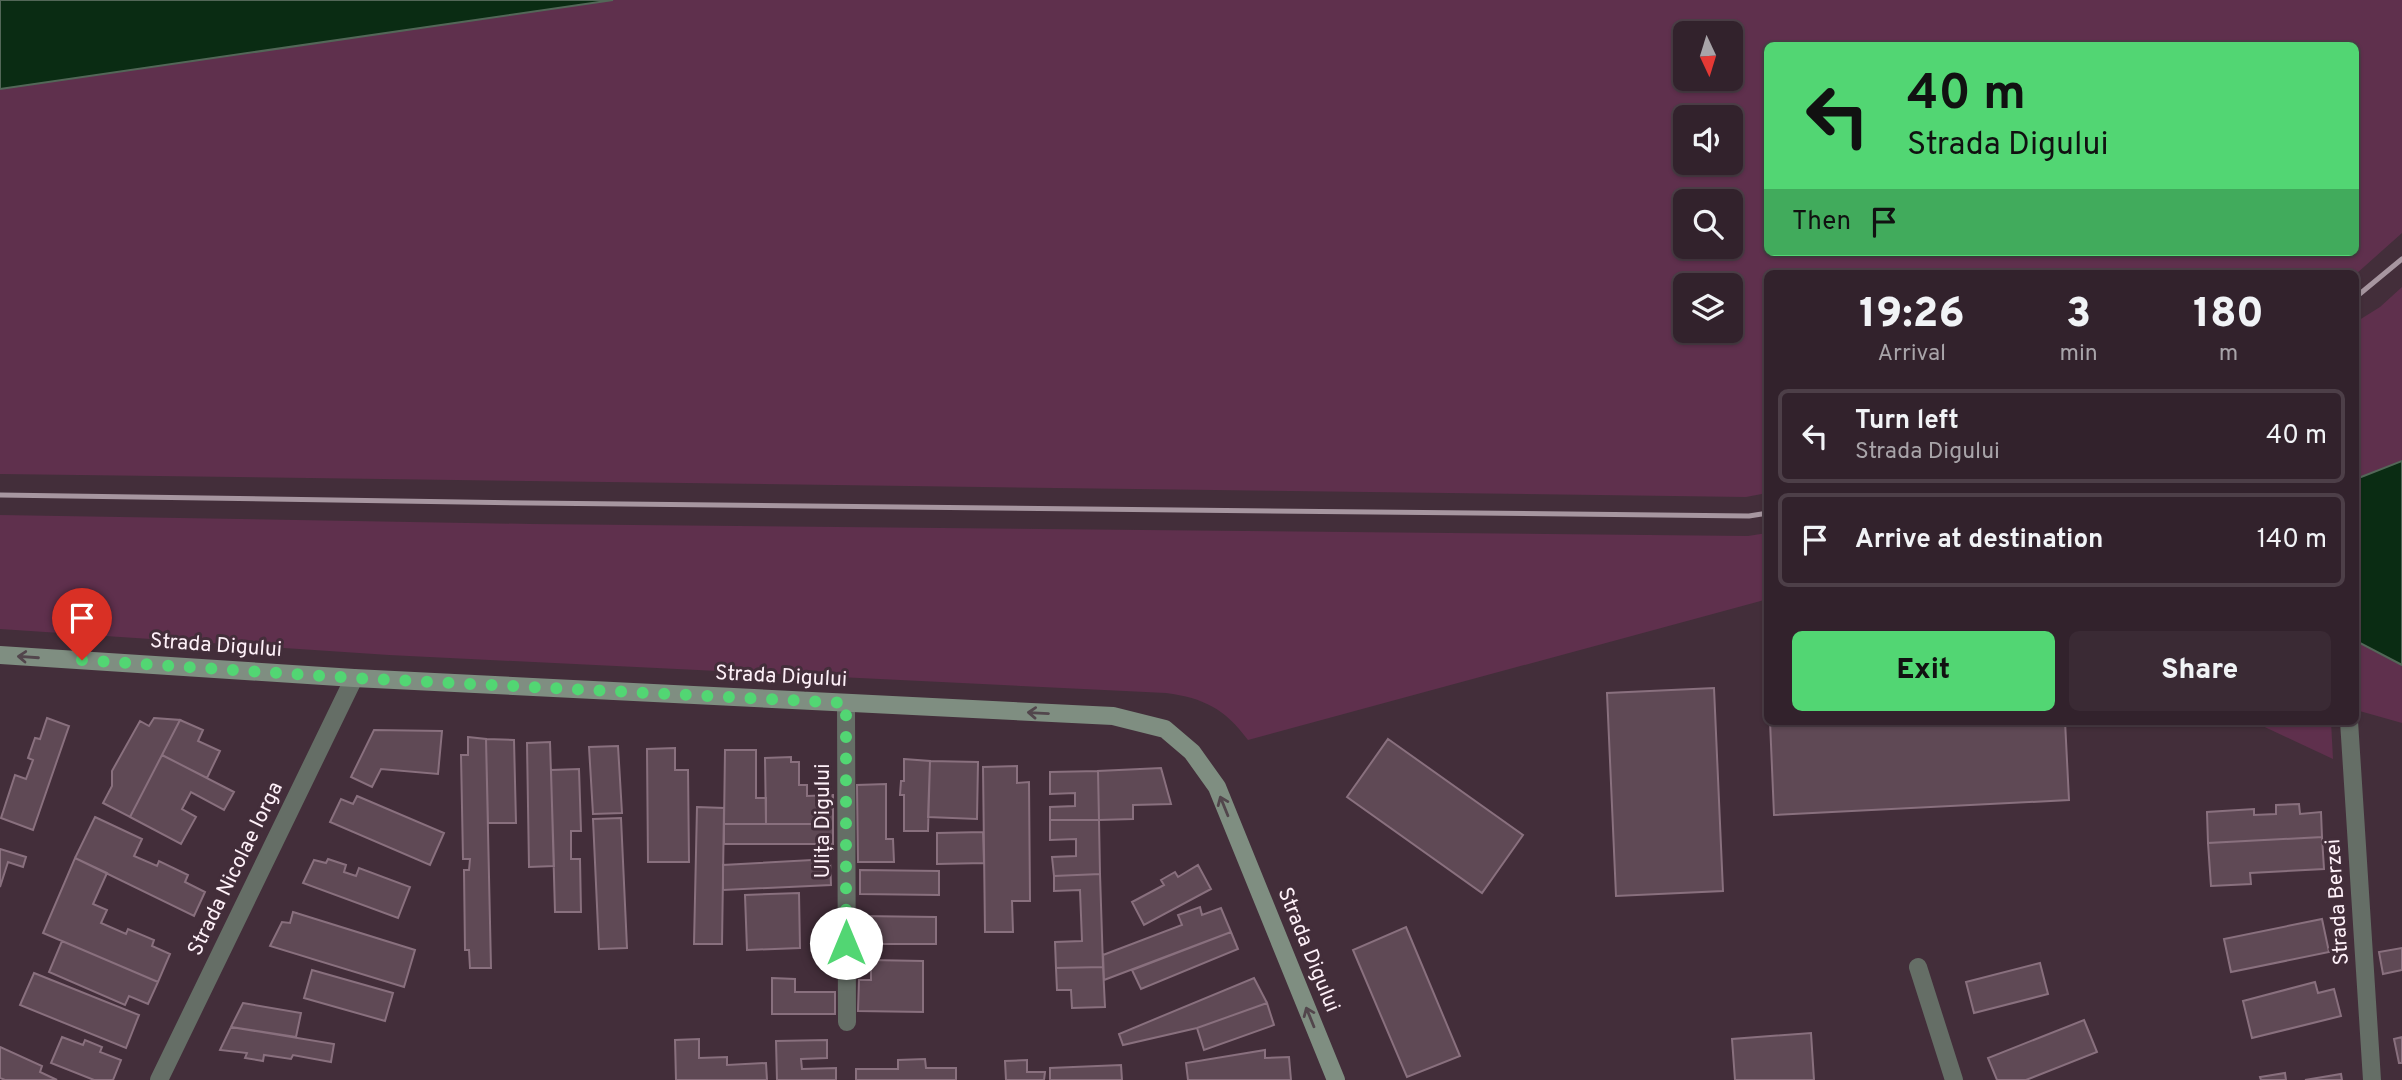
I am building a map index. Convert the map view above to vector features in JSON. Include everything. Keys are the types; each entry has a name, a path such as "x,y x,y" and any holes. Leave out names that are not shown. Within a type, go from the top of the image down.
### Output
{"street":[{"name":"Strada Digului","path":"0,655 354,678 1113,716 1165,729 1192,751 1217,788 1336,1080"},
{"name":"Strada Nicolae Iorga","path":"159,1080 354,678"},
{"name":"Ulița Digului","path":"846,703 847,1022"},
{"name":"Strada Berzei","path":"2349,725 2372,1080"},
{"path":"1918,967 1954,1080"}],"shaded area":[{"path":"0,0 613,0 0,89"},
{"path":"613,0 2402,0 2402,233 2359,271 1764,270 1764,494 1746,497 0,474 0,89"},
{"path":"2402,287 2402,723 2359,711 2359,320 2380,307"},
{"path":"2402,461 2402,665 2359,643 2359,478"},
{"path":"0,515 531,524 1748,536 1764,533 1764,600 1248,740 1231,720 1213,707 1192,698 1166,693 389,655 0,629"},
{"path":"2261,725 2331,725 2333,759"}],"building":[{"path":"1714,688 1723,891 1616,896 1607,693"},
{"path":"47,718 69,726 33,830 1,818 15,775 26,779 33,760 28,758 35,738 40,739"},
{"path":"154,718 180,720 130,817 103,803 112,786 112,771 140,721 149,726"},
{"path":"180,720 203,730 198,741 220,751 207,778 162,755"},
{"path":"1770,725 2065,725 2069,800 1774,815"},
{"path":"374,730 442,731 438,774 381,769 372,787 351,777"},
{"path":"468,737 486,739 491,968 470,968 469,950 465,950 464,870 469,870 470,859 463,859 461,755 468,755"},
{"path":"486,739 514,740 516,823 488,823"},
{"path":"1388,739 1523,835 1482,893 1347,797"},
{"path":"550,742 554,866 529,867 527,743"},
{"path":"618,746 622,813 593,814 589,747"},
{"path":"675,748 675,770 688,770 689,862 648,862 647,749"},
{"path":"725,750 756,750 756,798 766,798 766,824 724,824"},
{"path":"162,755 234,792 224,810 191,792 182,809 196,817 181,844 130,817"},
{"path":"791,757 791,762 799,762 799,785 807,785 807,796 833,795 833,824 766,824 765,758"},
{"path":"904,759 930,761 928,831 904,831 904,795 900,795 901,781 904,781"},
{"path":"930,761 978,762 977,819 928,817"},
{"path":"1017,766 1017,783 1029,782 1030,901 1012,901 1013,932 985,932 983,767"},
{"path":"1161,768 1171,804 1133,805 1133,819 1099,820 1098,771"},
{"path":"579,769 581,831 571,831 571,859 580,859 581,912 555,912 551,770"},
{"path":"1098,771 1099,820 1050,820 1050,807 1075,806 1075,793 1050,794 1050,772"},
{"path":"886,784 886,839 893,839 894,862 858,862 857,785"},
{"path":"357,796 444,833 430,865 330,822 341,799 353,804"},
{"path":"2299,804 2300,814 2321,812 2322,837 2208,843 2207,812 2254,809 2254,815 2276,814 2276,805"},
{"path":"697,807 724,808 722,944 694,944"},
{"path":"95,817 142,839 134,856 157,866 159,861 188,875 185,882 205,892 194,916 75,858"},
{"path":"621,818 627,948 599,949 593,819"},
{"path":"1050,820 1099,820 1100,874 1054,876 1052,857 1076,856 1076,839 1050,840"},
{"path":"724,824 833,824 833,844 724,844"},
{"path":"983,832 984,863 937,864 937,833"},
{"path":"2322,837 2324,869 2250,873 2251,884 2211,886 2208,843"},
{"path":"0,849 26,857 23,867 8,862 0,887"},
{"path":"75,858 107,873 93,904 107,910 101,923 126,934 128,929 154,940 152,946 170,954 158,982 43,933"},
{"path":"328,859 346,865 344,872 356,876 359,868 410,887 398,918 303,883 314,860 326,863"},
{"path":"830,859 831,885 723,890 723,865"},
{"path":"1198,865 1211,889 1144,925 1132,902 1164,885 1161,880 1175,872 1178,877"},
{"path":"860,870 939,871 939,895 860,894"},
{"path":"1100,874 1103,967 1056,968 1055,942 1082,941 1080,890 1054,891 1054,876"},
{"path":"799,893 800,948 747,950 745,895"},
{"path":"1200,907 1202,915 1221,908 1231,932 1104,980 1103,955 1182,925 1178,915"},
{"path":"293,912 415,950 404,987 270,946 282,922 290,923"},
{"path":"860,916 936,917 936,944 861,944"},
{"path":"2322,919 2329,952 2231,972 2224,939"},
{"path":"1406,927 1460,1056 1407,1077 1353,950"},
{"path":"1231,932 1238,949 1141,989 1132,970"},
{"path":"62,941 158,982 148,1004 129,996 125,1005 49,972"},
{"path":"2402,948 2402,970 2383,974 2379,952"},
{"path":"871,960 923,961 923,1012 858,1011 859,980 871,980"},
{"path":"2040,963 2048,994 1974,1013 1966,982"},
{"path":"1103,967 1105,1007 1072,1008 1071,990 1057,990 1056,968"},
{"path":"312,970 393,993 385,1021 304,998"},
{"path":"34,973 139,1015 126,1048 20,1005"},
{"path":"772,978 795,979 795,992 835,992 835,1014 772,1014"},
{"path":"1254,978 1267,1003 1197,1028 1123,1045 1119,1034"},
{"path":"2315,982 2318,993 2334,989 2341,1016 2252,1038 2243,1001"},
{"path":"243,1003 301,1013 296,1037 231,1027"},
{"path":"1267,1003 1274,1025 1204,1050 1197,1028"},
{"path":"2084,1020 2097,1052 2026,1080 1997,1080 1988,1058"},
{"path":"231,1027 334,1044 331,1062 293,1055 291,1059 264,1055 263,1061 245,1058 247,1053 220,1050"},
{"path":"1811,1033 1814,1080 1735,1080 1732,1039"},
{"path":"62,1037 83,1045 85,1040 102,1047 100,1052 121,1060 113,1080 94,1080 51,1063"},
{"path":"2402,1037 2402,1063 2399,1063 2394,1039"},
{"path":"699,1039 699,1058 727,1057 727,1065 766,1063 767,1080 676,1080 675,1040"},
{"path":"827,1040 827,1058 801,1059 802,1069 836,1068 836,1080 777,1080 776,1041"},
{"path":"0,1047 42,1066 40,1072 57,1080 0,1078"},
{"path":"1265,1050 1265,1058 1289,1057 1291,1080 1188,1080 1186,1063"},
{"path":"925,1059 926,1068 956,1068 956,1080 856,1080 856,1069 898,1069 898,1060"},
{"path":"1027,1060 1027,1072 1045,1072 1044,1080 1006,1080 1005,1061"},
{"path":"1121,1065 1122,1080 1050,1080 1050,1068"},
{"path":"2285,1073 2286,1080 2261,1080 2260,1077"},
{"path":"2341,1074 2342,1080 2305,1080"}],"railway":[{"path":"2359,295 2402,259"},
{"path":"0,495 1749,516 1764,514"}],"route":[{"path":"82,660 354,678 846,703 846,943"}]}
